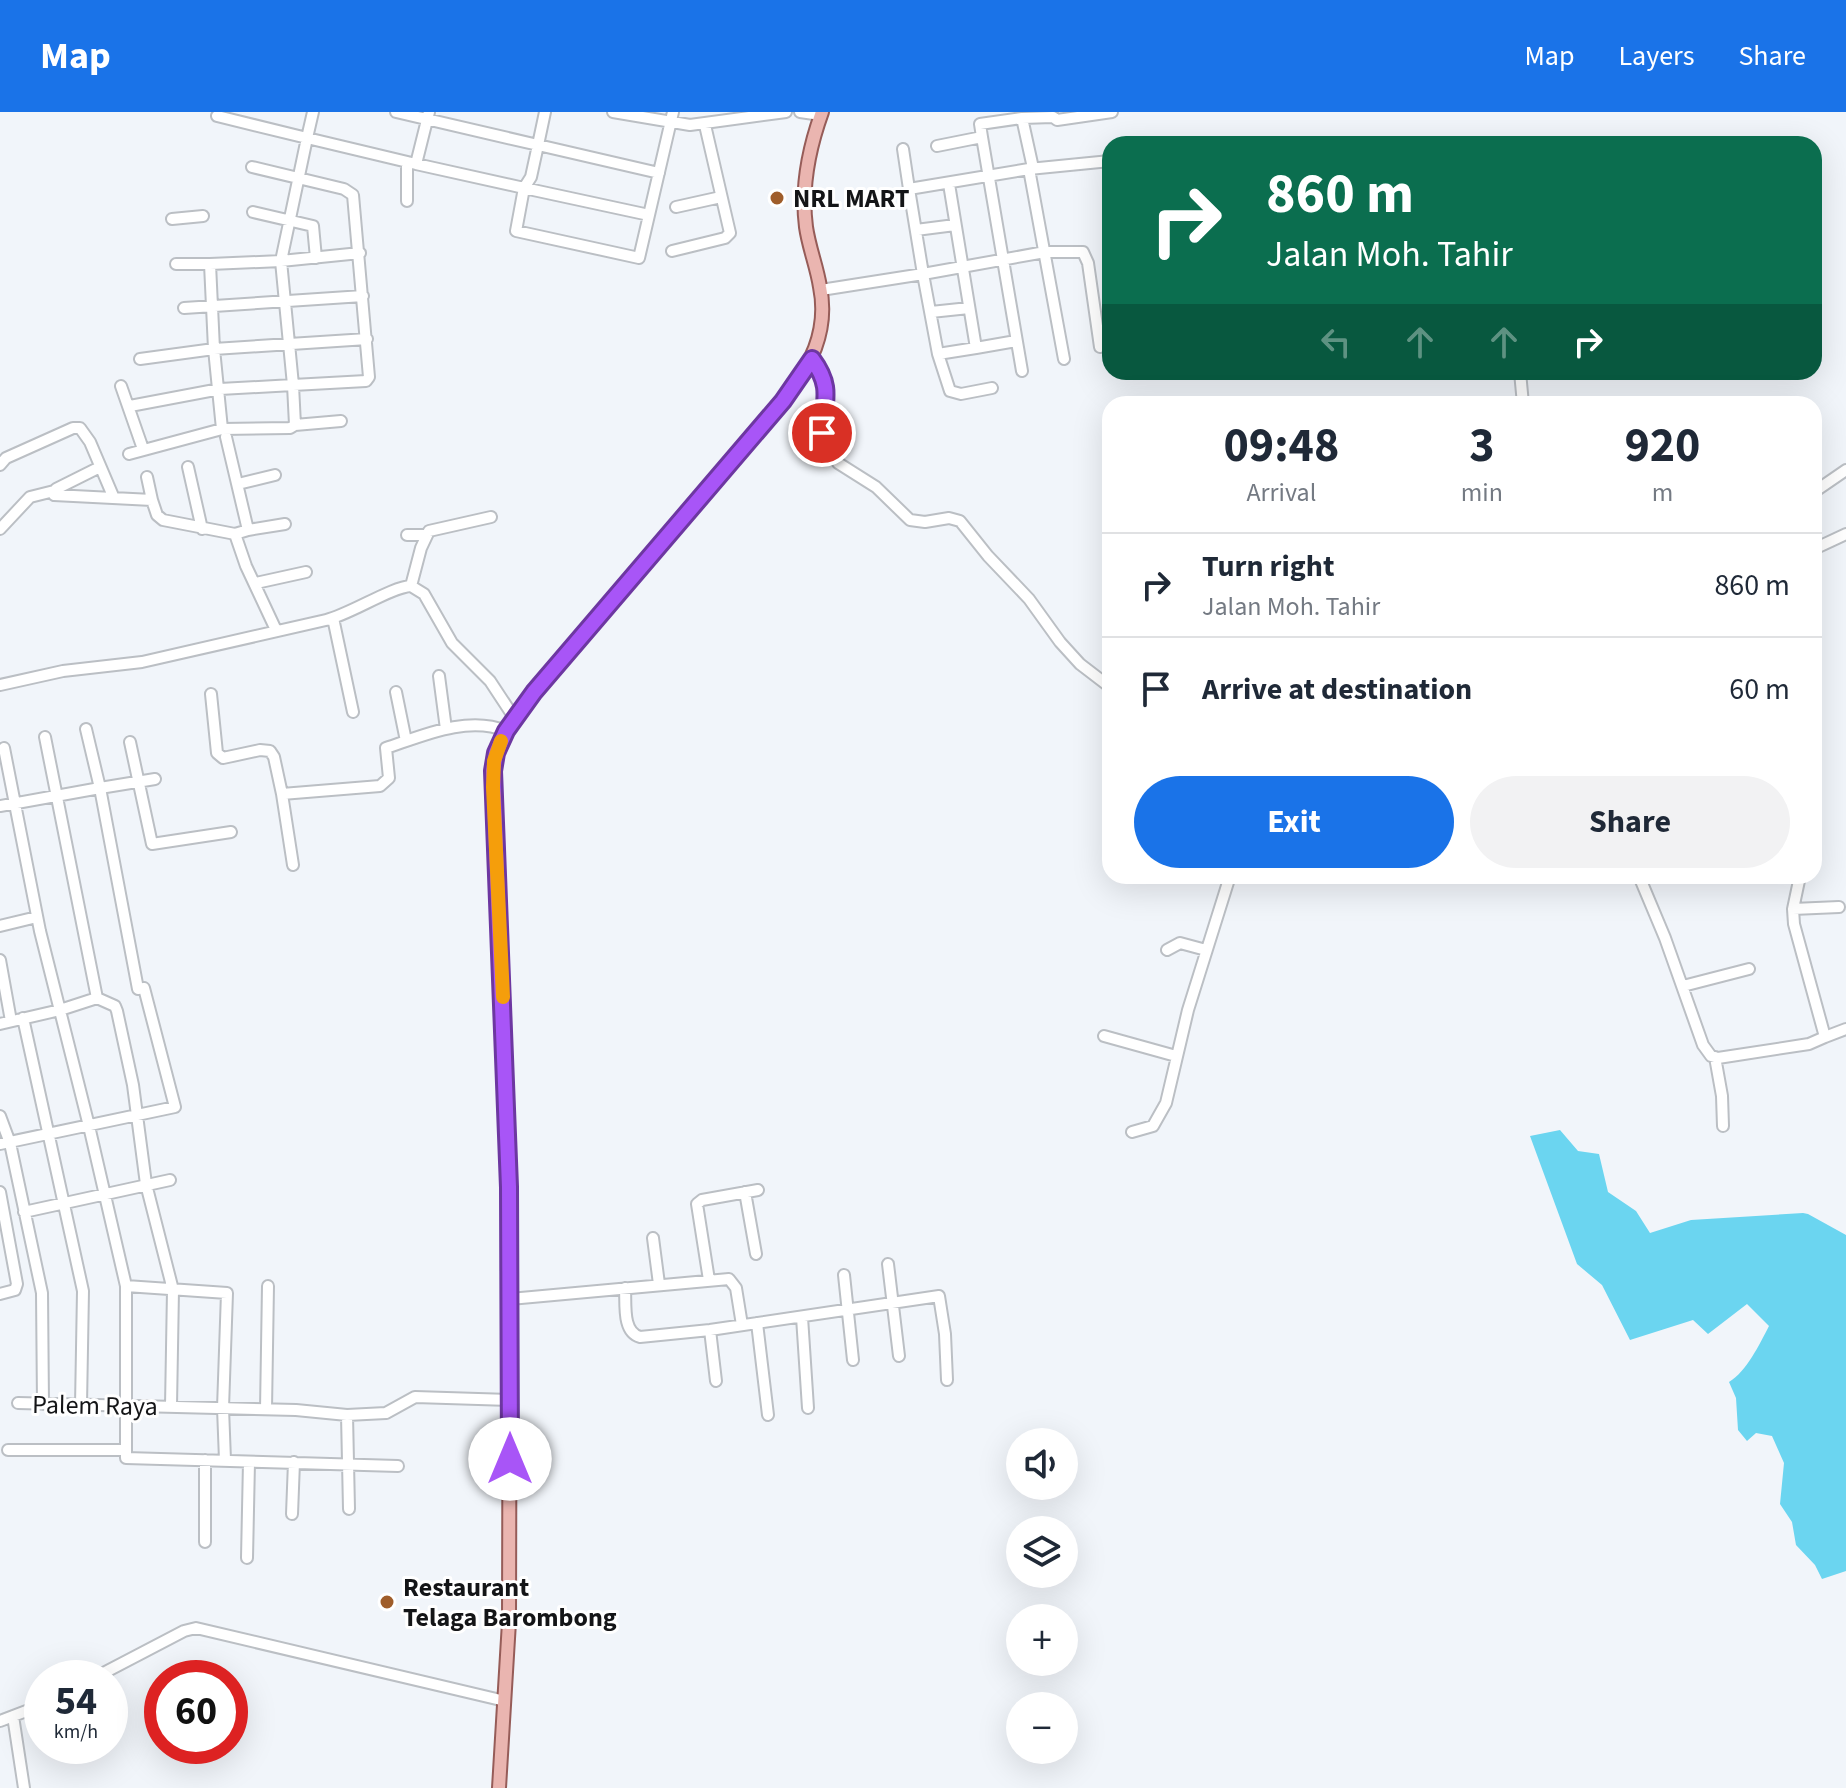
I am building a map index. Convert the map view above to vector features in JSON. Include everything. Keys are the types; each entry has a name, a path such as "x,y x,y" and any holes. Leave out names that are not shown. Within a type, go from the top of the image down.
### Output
{"main road":[{"path":"499,1788 509,1622 510,1299 494,761 506,731 534,692 783,401 812,359 820,331 821,290 807,235 805,211 810,149 821,113"}],"street":[{"path":"295,425 287,303 281,261 313,112"},
{"path":"396,112 428,116 659,173"},
{"path":"545,112 531,177 524,188 516,231 639,258 672,118"},
{"path":"613,112 705,125 786,112"},
{"path":"800,112 821,113"},
{"path":"1022,371 980,124 1052,115 1057,120 1112,112"},
{"path":"217,116 411,163 649,215"},
{"path":"407,201 411,163 428,116"},
{"path":"1022,118 1064,359"},
{"path":"672,251 728,237 730,233 705,125"},
{"path":"937,146 982,137"},
{"path":"903,149 938,354 950,391 961,394 992,388"},
{"path":"909,189 1031,169 1102,162"},
{"path":"130,406 220,389 367,380 370,376 353,195 344,189 252,167"},
{"path":"949,184 976,348"},
{"path":"676,207 721,197"},
{"path":"253,212 313,226 316,258"},
{"path":"172,219 203,216"},
{"path":"916,230 955,225"},
{"path":"821,290 1045,252 1077,250 1086,256 1100,347"},
{"path":"176,264 281,261 360,253"},
{"path":"210,264 214,349 224,433 248,530"},
{"path":"184,308 363,296"},
{"path":"931,312 969,308"},
{"path":"140,359 290,342 367,339"},
{"path":"938,354 1016,341"},
{"path":"812,359 826,387 824,441 838,463 876,487 910,520 925,522 949,518 960,521 1029,599 1060,642 1080,664 1102,681"},
{"path":"121,386 143,449"},
{"path":"129,454 224,433 341,421"},
{"path":"0,465 6,458 77,428 84,431 113,496"},
{"path":"0,529 30,497 54,491 100,467"},
{"path":"188,467 202,529"},
{"path":"1822,486 1846,470"},
{"path":"238,484 275,475"},
{"path":"147,477 157,515 163,520 235,534 285,524"},
{"path":"54,491 56,497 113,496 152,500"},
{"path":"411,586 426,535 431,529 491,517"},
{"path":"235,534 246,566 276,630"},
{"path":"1822,545 1846,534"},
{"path":"407,535 426,535"},
{"path":"256,583 306,572"},
{"path":"0,685 63,671 142,662 333,618 401,587 411,586 424,594 452,643 490,681 515,719"},
{"path":"333,618 353,712"},
{"path":"439,676 446,729"},
{"path":"396,692 406,741"},
{"path":"211,694 217,753 223,758 260,750 270,751 274,757 293,865"},
{"path":"282,794 383,785 389,778 386,748 446,729 487,726 506,731"},
{"path":"5,1143 175,1107 144,988 138,989 86,729"},
{"path":"45,737 97,998"},
{"path":"130,742 152,844 231,832"},
{"path":"4,748 40,931 126,1286 125,1457 398,1466"},
{"path":"0,806 155,779"},
{"path":"1132,1132 1153,1126 1166,1103 1176,1056 1227,884"},
{"path":"1642,884 1708,1053 1715,1057 1792,1047 1846,1029"},
{"path":"1798,884 1793,909 1794,924 1825,1037"},
{"path":"1793,909 1839,907"},
{"path":"0,926 37,917"},
{"path":"1167,950 1180,943 1206,950"},
{"path":"0,960 11,1021 47,1134 83,1291 81,1405"},
{"path":"1683,986 1749,969"},
{"path":"11,1021 97,998 115,1006 130,1066 146,1184 173,1290 171,1406"},
{"path":"1104,1036 1176,1056"},
{"path":"1715,1057 1722,1096 1723,1126"},
{"path":"0,1116 43,1303 43,1404"},
{"path":"24,1212 170,1180"},
{"path":"709,1280 697,1204 702,1200 758,1190"},
{"path":"0,1192 5,1251 17,1286 13,1291 0,1294"},
{"path":"745,1192 756,1254"},
{"path":"653,1238 659,1284"},
{"path":"888,1264 899,1356"},
{"path":"844,1275 853,1360"},
{"path":"510,1299 729,1279 733,1281 738,1294 742,1325"},
{"path":"126,1286 225,1291 225,1460"},
{"path":"266,1409 268,1286"},
{"path":"625,1288 629,1330 635,1336 710,1330 939,1296 947,1380"},
{"path":"802,1317 808,1408"},
{"path":"757,1323 768,1415"},
{"path":"710,1330 716,1381"},
{"name":"Palem Raya","path":"18,1403 266,1409 347,1415 386,1413 415,1397 510,1400"},
{"path":"347,1415 349,1509"},
{"path":"8,1450 124,1450"},
{"path":"205,1460 205,1542"},
{"path":"247,1558 249,1462"},
{"path":"292,1514 294,1462"},
{"path":"128,1660 184,1631 196,1628 505,1701"},
{"path":"0,1721 24,1712"},
{"path":"13,1716 24,1788"}],"water":[{"path":"1560,1130 1578,1151 1599,1154 1608,1192 1636,1211 1650,1233 1691,1220 1803,1213 1846,1235 1846,1571 1822,1579 1815,1565 1796,1545 1792,1522 1780,1504 1784,1463 1772,1436 1756,1433 1747,1441 1738,1430 1736,1398 1729,1382 1747,1364 1769,1326 1747,1304 1708,1334 1693,1320 1630,1340 1602,1285 1577,1264 1530,1136"}],"slow traffic":[{"path":"501,741 494,761 493,787 503,997"}],"place":[{"name":"NRL MART","path":"777,198"},
{"name":"Restaurant Telaga Barombong","path":"387,1602"}],"route":[{"path":"510,1459 510,1217 493,808 496,753 506,731 534,692 783,401 812,359 826,387 822,433"}]}
